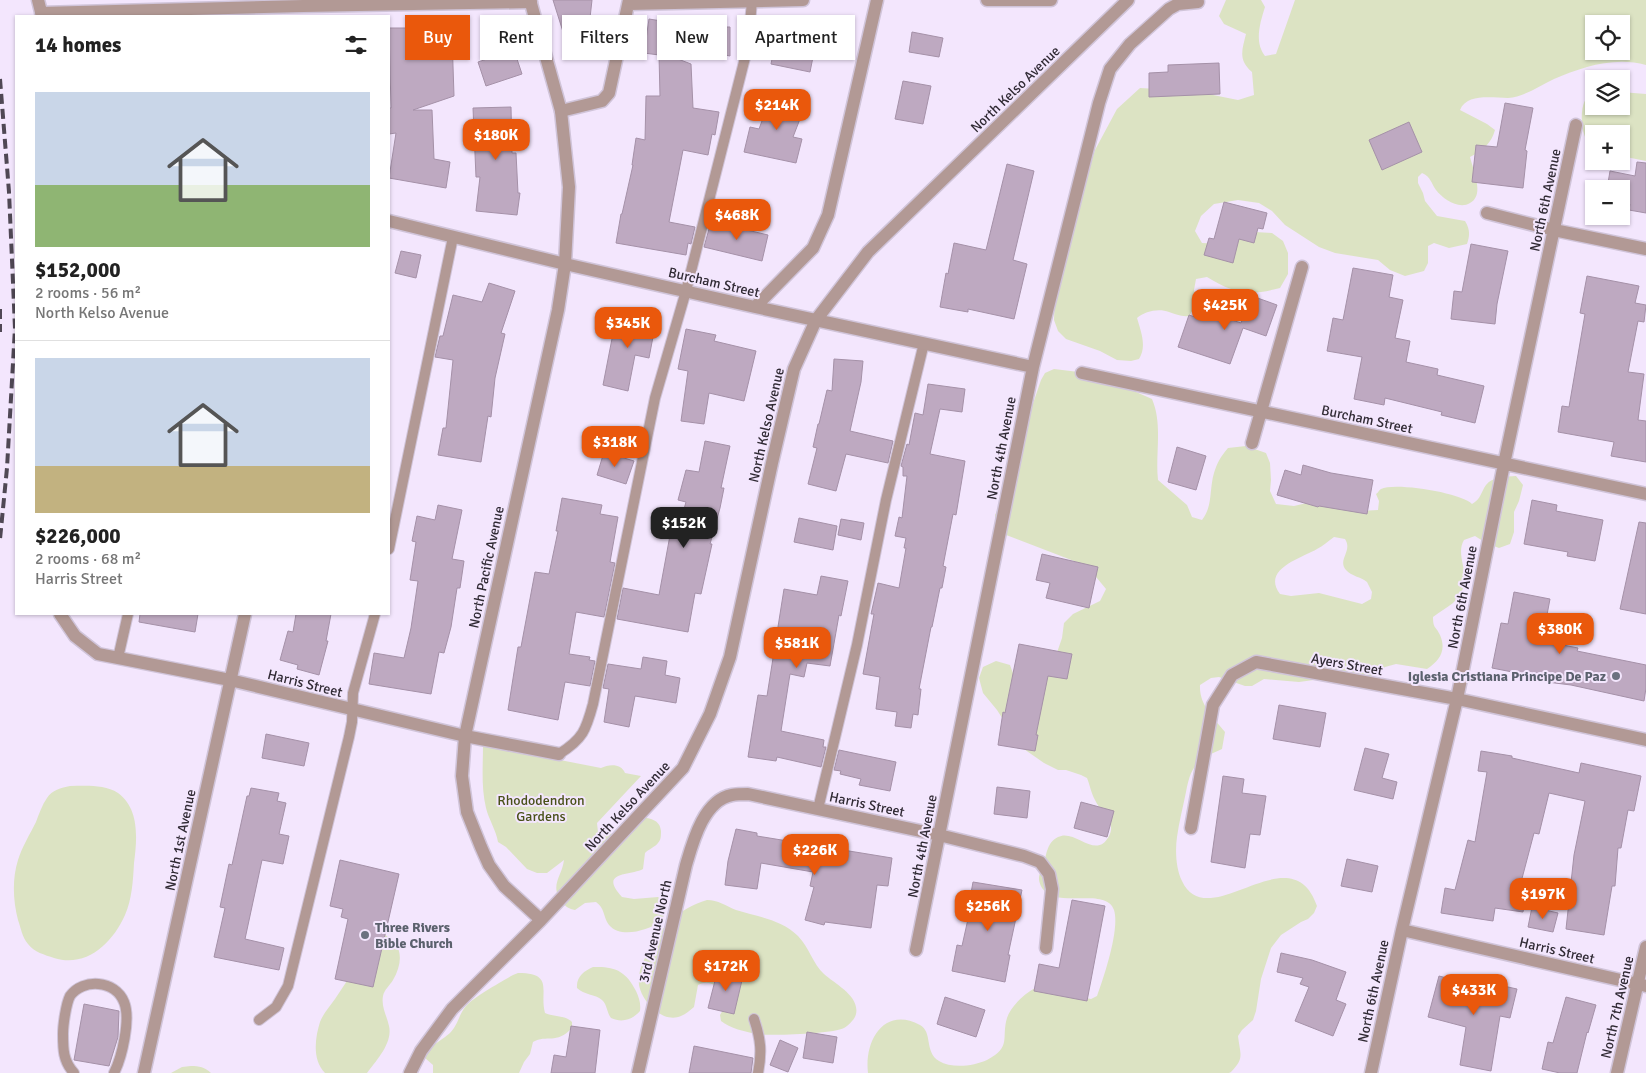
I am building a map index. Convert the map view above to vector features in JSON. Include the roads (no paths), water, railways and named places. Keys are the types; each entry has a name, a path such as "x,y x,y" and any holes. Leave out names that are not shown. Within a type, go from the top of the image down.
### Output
{"street":[{"path":"38,0 41,15 193,4 332,7 530,1"},
{"path":"561,111 602,101 609,93 629,2 803,0"},
{"path":"755,307 814,248 828,215 877,0"},
{"path":"986,0 1051,0"},
{"name":"North Kelso Avenue","path":"541,920 683,768 710,714 730,657 794,369 816,320 868,252 1128,0"},
{"name":"North Pacific Avenue","path":"530,1 561,111 569,187 565,264 558,310 465,736 462,776 468,812 489,865 504,886 541,920"},
{"name":"North 4th Avenue","path":"916,950 1033,367 1097,112 1110,69 1130,44 1169,9 1178,4 1198,2"},
{"name":"North 6th Avenue","path":"1371,1073 1402,930 1457,699 1504,464 1576,124"},
{"path":"1487,213 1554,230 1646,249"},
{"name":"Burcham Street","path":"390,221 565,264 1033,367"},
{"path":"1252,444 1302,267"},
{"name":"Burcham Street","path":"1082,373 1646,494"},
{"name":"Harris Street","path":"61,615 75,636 98,654 230,680 465,736 559,754"},
{"name":"North 1st Avenue","path":"144,1073 245,615"},
{"name":"Ayers Street","path":"1191,828 1213,706 1232,676 1256,662 1457,699 1646,740"},
{"name":"Harris Street","path":"716,802 730,795 748,794 939,835 1024,856 1040,862 1049,874 1052,888 1046,948"},
{"name":"3rd Avenue North","path":"638,1073 686,864 695,836 704,817 716,802"},
{"path":"410,1073 422,1051 452,1009 541,920"},
{"name":"Harris Street","path":"1402,930 1642,985"},
{"name":"North 7th Avenue","path":"1617,1073 1642,985 1646,947"}],"lane":[{"path":"559,754 574,745 586,728 593,704 655,398 686,290 748,46 752,1"},
{"path":"390,543 453,237"},
{"path":"818,809 857,645 886,500 924,343"},
{"path":"118,658 128,615"},
{"path":"259,1020 276,1007 288,986 349,737 353,693 375,615"},
{"path":"74,1073 63,1054 63,1026 70,997 81,986 100,983 116,990 124,1002 126,1022 119,1063 114,1073"},
{"path":"754,1019 761,1038 761,1058 758,1073"}],"railway":[{"path":"0,79 9,192 15,328 7,468 0,539"},
{"path":"0,309 0,332"}],"place":[{"name":"Iglesia Cristiana Principe De Paz","path":"1616,676"},
{"name":"Three Rivers Bible Church","path":"365,935"}],"park label":[{"name":"Rhododendron Gardens","path":"541,808"}]}
